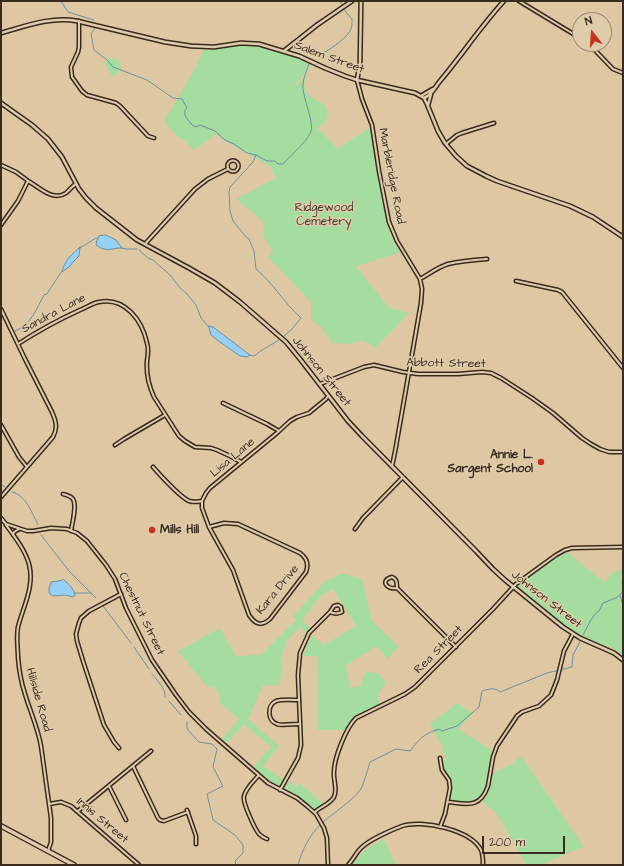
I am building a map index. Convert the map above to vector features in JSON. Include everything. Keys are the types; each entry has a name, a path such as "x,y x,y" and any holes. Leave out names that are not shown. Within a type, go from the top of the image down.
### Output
{"highway":[{"path":"1,826 74,865"}],"street":[{"path":"284,51 317,25 352,1"},
{"name":"Marbleridge Road","path":"361,1 360,63 357,80 362,99 372,125 389,222 401,249 420,279 422,289 392,467"},
{"path":"428,105 431,94 435,88 488,19 504,1"},
{"path":"519,1 572,33"},
{"name":"Salem Street","path":"1,33 41,22 70,19 156,40 191,46 214,46 234,43 259,44 299,56 324,68 357,80 415,93 424,98 438,131 446,144 467,166 477,172 497,180 570,206 593,217 623,237"},
{"path":"79,21 79,47 70,71 72,77 82,91 87,95 116,103 148,136 154,138"},
{"path":"597,52 613,69 623,73"},
{"path":"421,96 435,88"},
{"path":"424,98 431,94"},
{"name":"Johnson Street","path":"1,103 25,119 48,139 62,157 76,184 86,198 96,208 145,245 189,268 227,291 286,342 356,431 493,569 513,587 553,621 574,634 614,653 623,660"},
{"path":"446,144 462,133 494,123"},
{"path":"231,161 238,164 237,170 234,172 230,172 228,169 228,164 231,161"},
{"path":"1,164 55,196 66,193 76,184"},
{"path":"145,245 195,189 208,179 228,169"},
{"path":"1,225 18,201 28,180"},
{"path":"420,279 448,264 487,259"},
{"path":"516,281 562,292 623,368"},
{"name":"Sandra Lane","path":"18,344 50,324 95,303 108,301 122,305 131,311 144,333 148,345 147,373 149,384 154,397 179,436 189,444 217,450 241,462"},
{"path":"1,308 56,422 53,437 1,497"},
{"name":"Abbott Street","path":"320,384 370,365 379,365 403,372 424,374 482,372 495,375 532,398 591,444 609,452 623,452"},
{"name":"Lisa Lane","path":"202,501 210,488 294,418 311,412 326,399 328,395"},
{"path":"223,403 279,431"},
{"path":"115,445 166,415"},
{"path":"1,425 19,457 27,467"},
{"path":"153,467 169,485 186,499 193,502 202,501"},
{"path":"355,529 363,518 402,478"},
{"path":"63,494 72,497 74,501 75,509 71,531"},
{"name":"Kara Drive","path":"202,501 202,508 209,526 233,570 248,615 256,623 265,623 270,619 306,572 308,563 305,557 282,544 238,524 224,523 209,526"},
{"name":"Chestnut Street","path":"1,518 6,524 19,529 30,531 56,528 71,531 81,536 94,550 112,574 118,585 126,608 152,660 185,707 206,730 258,776 280,790 297,798 314,812 322,824 326,834 328,865"},
{"name":"Hillside Road","path":"6,524 26,555 30,570 28,598 18,631 18,656 24,692 40,740 52,835 48,851"},
{"path":"13,535 14,532 19,529"},
{"name":"Rea Street","path":"314,812 328,803 335,795 336,786 334,772 336,758 352,722 410,691 456,647 519,581 556,555 567,549 577,547 623,547"},
{"path":"397,588 387,587 387,579 392,577 395,578 397,588 456,647"},
{"path":"119,748 104,725 76,634 78,623 89,611 121,594"},
{"path":"280,790 298,758 301,745 298,675 300,653 309,633 334,606 338,605 342,612 334,614 330,612"},
{"path":"448,802 467,805 475,803 482,798 487,790 497,746 517,716 522,712 539,706 551,695 555,687 564,652 574,634"},
{"path":"299,700 279,700 271,705 269,711 272,721 277,724 300,724"},
{"path":"78,811 151,751"},
{"path":"440,758 442,770 450,784 448,802 440,827"},
{"path":"133,766 160,820 164,821 188,811 196,836 196,844"},
{"path":"258,776 248,787 243,799 258,833 267,839"},
{"path":"109,785 126,820"},
{"name":"Innis Street","path":"49,804 57,802 65,803 71,806 139,865"},
{"path":"348,865 363,846 403,826 422,823 461,833 470,838 480,850 482,865"}],"green space":[{"name":"Ridgewood Cemetery","path":"241,45 268,49 312,62 295,87 307,73 304,84 306,92 324,105 328,111 325,122 316,128 338,149 370,127 386,218 390,234 401,252 356,266 388,307 409,313 375,348 363,340 349,344 332,343 323,329 311,319 311,302 268,257 273,251 264,238 263,222 236,199 276,178 272,171 273,168 223,140 217,134 194,150 184,140 178,137 168,126 165,119 196,67 204,50"},
{"path":"109,58 118,60 121,68 117,75 112,76 108,70 105,62"},
{"path":"566,551 605,583 611,573 623,569 623,656 614,649 577,635 563,626 517,588 517,584"},
{"path":"341,573 362,579 372,621 399,647 387,659 377,646 346,665 350,688 360,686 366,671 379,674 386,683 379,693 378,697 380,704 356,717 345,730 318,730 317,656 303,656 312,636 324,645 356,626 333,589 321,596 304,617 304,623 312,629 308,634 300,627 287,640 281,659 282,672 279,685 263,685 248,719 279,746 263,766 284,780 279,789 252,768 271,747 244,724 227,743 221,738 224,737 239,719 220,703 219,694 213,686 208,688 178,651 220,628 236,656 259,655 263,653 296,620 293,616 325,581 336,577"},
{"path":"457,703 473,713 458,729 493,751 488,778 483,793 476,800 466,803 450,799 452,786 443,766 445,757 441,752 444,749 430,724"},
{"path":"521,756 584,847 541,865 526,865 497,814 482,801 488,793 492,774 512,764"},
{"path":"285,780 296,787 299,783 325,805 315,812 302,801 280,790"},
{"path":"384,839 395,864 414,865 352,865 365,850"}],"water":[{"path":"106,235 116,240 122,248 103,249 96,245 99,236"},
{"path":"80,247 79,256 62,272 66,261"},
{"path":"209,326 213,327 250,355 247,357 240,356 220,342 211,335"},
{"path":"64,580 73,590 75,595 73,597 65,595 53,596 49,593 51,582"}],"waterway":[{"path":"61,1 68,12 94,20"},
{"path":"323,53 334,46 350,32 352,19 340,1"},
{"path":"95,28 91,34 94,50 107,60 113,67 147,80 173,98 182,99 187,108 185,110 185,116 192,125 196,127 200,125 215,131 225,140 247,153 256,155 267,161 275,161 278,164 283,164 310,134 311,124 303,90 304,77 309,64"},
{"path":"256,155 253,162 230,187 230,211 233,221 249,239 254,251 256,269 268,280 301,318 284,336"},
{"path":"80,248 96,238 98,239"},
{"path":"121,248 137,249"},
{"path":"139,250 147,257"},
{"path":"148,258 153,260 171,276 180,288 187,294 196,305 201,318 209,327"},
{"path":"15,331 30,320 44,295 47,294 62,271"},
{"path":"249,355 254,356 279,340"},
{"path":"1,484 5,487"},
{"path":"12,492 17,494 25,501 38,525"},
{"path":"41,535 69,571 96,598"},
{"path":"623,581 623,588"},
{"path":"583,635 603,603 618,597 623,591"},
{"path":"74,593 91,593"},
{"path":"620,596 623,605"},
{"path":"103,606 131,643"},
{"path":"323,822 348,802 361,789 370,762 396,749 410,751 426,735 439,729 442,731 457,726 479,707 482,691 494,689 500,692 547,673 572,667 573,655 580,642"},
{"path":"134,647 149,669"},
{"path":"152,674 163,688 165,697"},
{"path":"169,701 181,715"},
{"path":"187,722 187,729 199,742 212,744 217,749 213,767 223,786 207,794 213,820 235,835 243,845 243,853 236,860 235,865"},
{"path":"298,865 306,844 320,825"}],"place":[{"name":"Annie L. Sargent School","path":"541,462"},
{"name":"Mills Hill","path":"152,530"}]}
